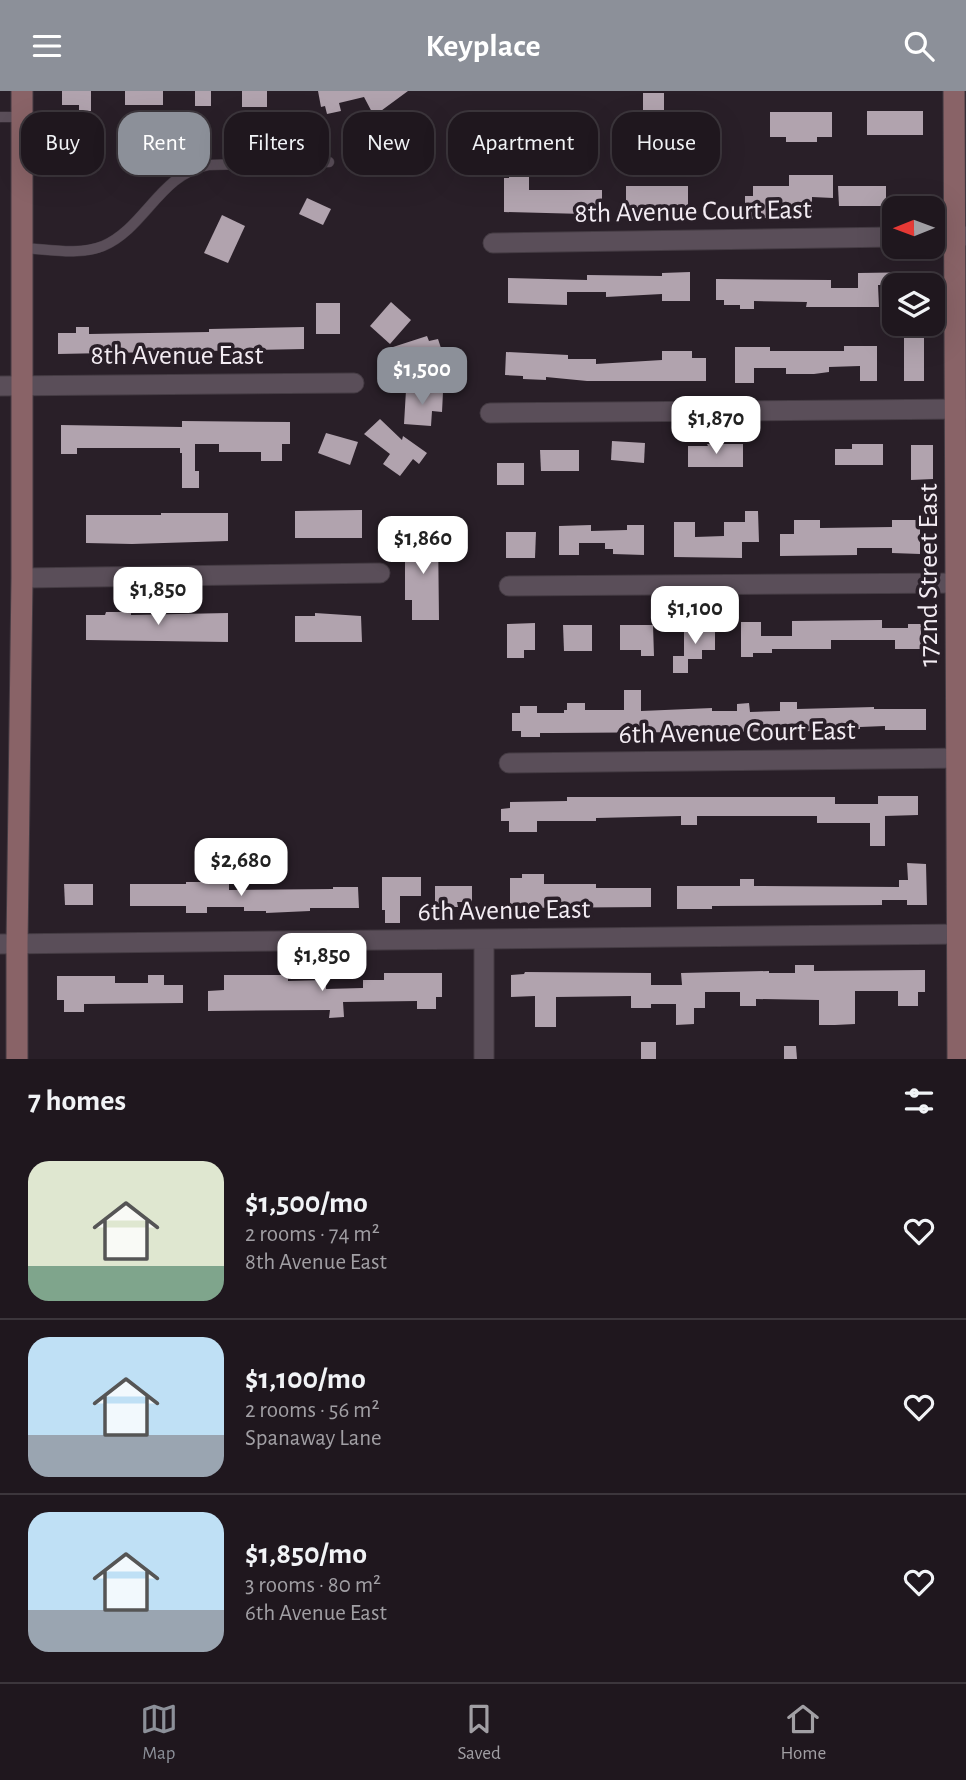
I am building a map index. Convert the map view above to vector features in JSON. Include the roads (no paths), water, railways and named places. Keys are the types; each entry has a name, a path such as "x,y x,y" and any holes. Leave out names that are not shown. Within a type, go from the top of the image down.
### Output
{"street":[{"path":"22,91 22,112"},
{"name":"172nd Street East","path":"954,91 960,237 961,409 962,935 958,1059"},
{"path":"17,1059 8,944 22,578 22,175"},
{"name":"8th Avenue Court East","path":"493,243 882,237"},
{"name":"8th Avenue East","path":"0,386 354,383"},
{"path":"489,413 961,409"},
{"path":"22,578 380,573"},
{"path":"509,586 961,583"},
{"name":"6th Avenue Court East","path":"509,763 962,758"},
{"name":"6th Avenue East","path":"8,944 962,935"},
{"path":"484,940 484,1059"}],"lane":[{"path":"0,117 21,117"},
{"path":"22,248 81,251 104,245 125,230 180,174 192,168 224,165"}]}
